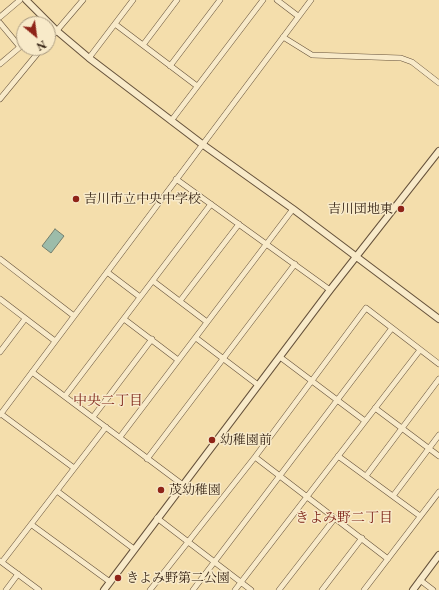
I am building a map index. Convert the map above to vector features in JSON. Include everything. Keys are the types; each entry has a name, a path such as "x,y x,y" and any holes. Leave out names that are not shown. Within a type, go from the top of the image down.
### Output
{"street":[{"path":"0,17 20,0"},
{"path":"26,0 57,31 89,58 171,121 293,209 438,317"},
{"path":"57,31 83,0"},
{"path":"89,58 133,0"},
{"path":"143,45 177,0"},
{"path":"170,66 220,0"},
{"path":"171,121 263,0"},
{"path":"277,0 298,16"},
{"path":"74,468 0,414 310,0"},
{"path":"0,23 20,47 0,64"},
{"path":"115,24 197,86"},
{"path":"283,37 312,55 401,58 412,62 439,83"},
{"path":"0,99 35,56"},
{"path":"104,590 330,290 439,151"},
{"path":"176,179 330,290"},
{"path":"65,396 211,204"},
{"path":"120,438 293,209"},
{"path":"180,302 238,224"},
{"path":"0,259 74,316"},
{"path":"148,459 295,264"},
{"path":"107,272 140,297"},
{"path":"153,281 207,322"},
{"path":"0,299 55,341"},
{"path":"150,590 187,541 255,457 366,308 439,364"},
{"path":"124,318 178,360"},
{"path":"0,352 25,319"},
{"path":"193,590 392,328"},
{"path":"196,338 258,385"},
{"path":"93,417 152,339"},
{"path":"235,590 420,350"},
{"path":"280,356 366,421"},
{"path":"32,372 183,485"},
{"path":"366,476 439,378"},
{"path":"375,408 439,456"},
{"path":"40,590 1,561 32,525 106,427"},
{"path":"393,496 439,435"},
{"path":"338,456 420,516"},
{"path":"255,457 388,559"},
{"path":"57,490 134,549"},
{"path":"364,590 439,492"},
{"path":"157,518 251,590"},
{"path":"279,590 335,518"},
{"path":"32,525 110,582"},
{"path":"322,590 362,538"},
{"path":"413,590 439,555"},
{"path":"6,590 18,574"},
{"path":"420,580 433,590"}],"shaded area":[{"path":"55,229 64,236 51,253 42,246"}],"place":[{"name":"吉川市立中央中学校","path":"76,199"},
{"name":"吉川団地東","path":"401,209"},
{"name":"幼稚園前","path":"212,440"},
{"name":"茂幼稚園","path":"161,490"},
{"name":"きよみ野第二公園","path":"118,578"}],"district":[{"name":"中央二丁目","path":"108,401"},
{"name":"きよみ野二丁目","path":"344,518"}]}
